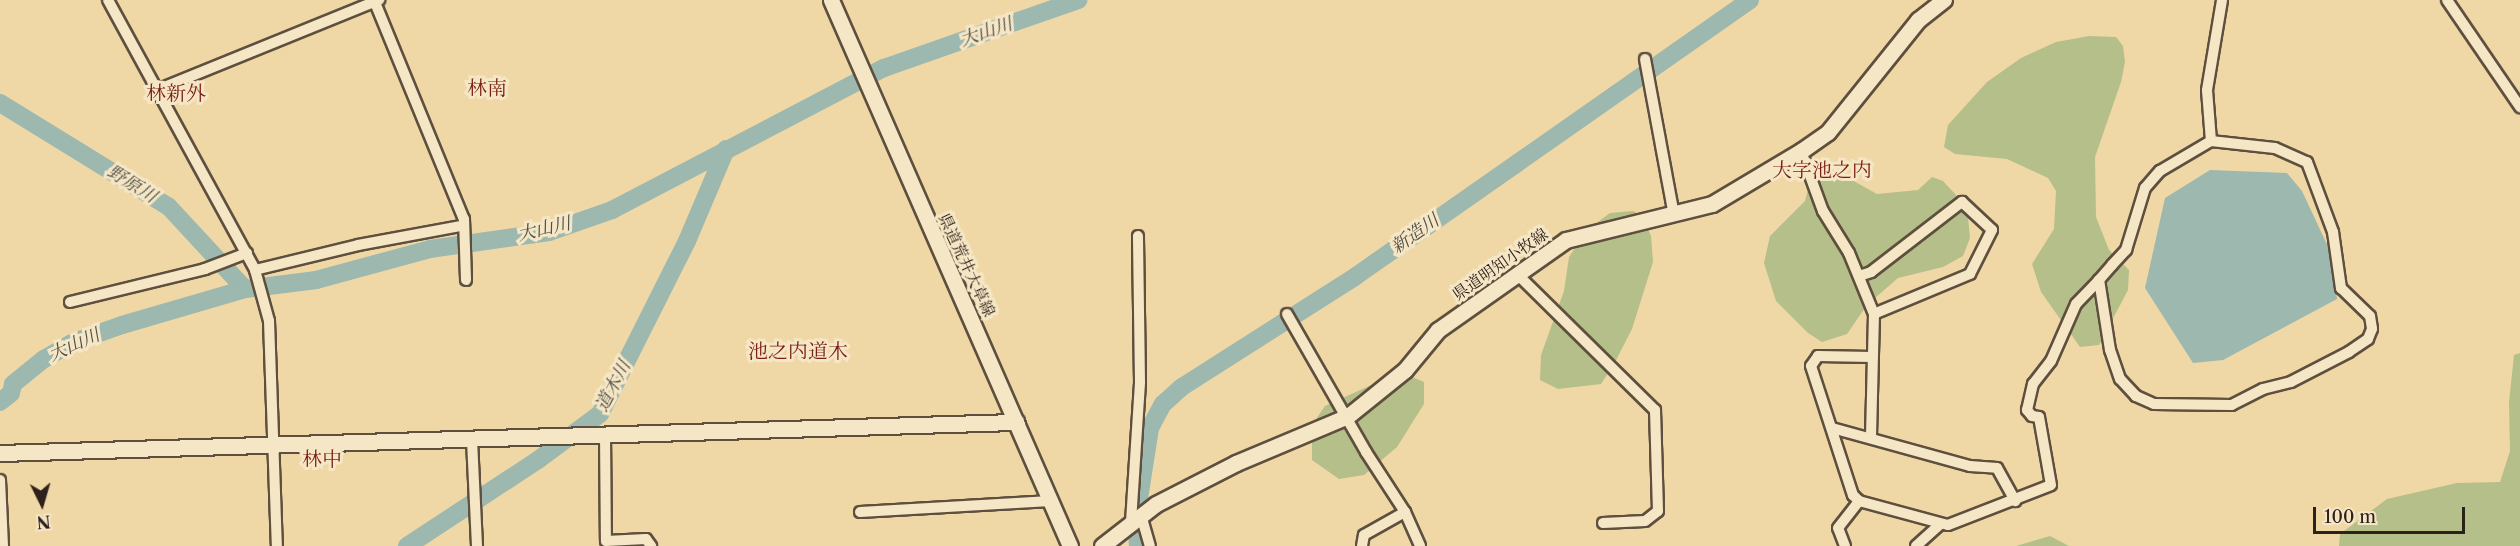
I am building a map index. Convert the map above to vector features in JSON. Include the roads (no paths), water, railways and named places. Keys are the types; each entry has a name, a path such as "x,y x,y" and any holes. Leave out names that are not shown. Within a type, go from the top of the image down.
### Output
{"main road":[{"name":"県道荒井大草線","path":"831,0 1070,546"},
{"name":"県道明知小牧線","path":"1101,546 1136,518 1236,463 1348,416 1405,370 1438,330 1566,240 1712,204 1801,151 1828,132 1918,20 1944,0"},
{"path":"0,454 1017,422"}],"street":[{"path":"108,0 255,270 270,329 277,546"},
{"path":"2211,141 2207,90 2223,0"},
{"path":"2447,0 2520,107"},
{"path":"157,90 376,1 464,219 462,228 466,280"},
{"path":"1645,59 1674,215"},
{"path":"1916,546 1939,525 2015,501 2051,484 2039,417 2032,416 2027,410 2033,384 2051,361 2076,304 2126,250 2145,188 2160,171 2211,141 2275,148 2307,162 2336,243 2341,288 2373,323 2368,339 2291,382 2263,389 2232,405 2154,404 2136,396 2120,379 2110,350 2099,280"},
{"path":"1801,151 1823,211 1859,276 1874,314 1870,437"},
{"path":"1859,276 1871,272 1962,202 1992,230 1970,274 1874,314"},
{"path":"255,270 377,241 462,228"},
{"path":"1138,236 1140,382 1136,518 1150,546"},
{"path":"70,302 214,265 247,253"},
{"path":"1518,274 1654,410 1658,511 1645,521 1603,523"},
{"path":"1287,314 1348,416 1366,452 1405,512 1420,546"},
{"path":"1872,357 1818,357 1811,366 1853,495 1859,501 1939,525"},
{"path":"1832,428 1970,466 1997,468 2015,501"},
{"path":"598,434 606,541 646,539 651,546"},
{"path":"472,440 477,546"},
{"path":"0,480 3,546"},
{"path":"860,512 1051,501"},
{"path":"1845,546 1838,528 1859,501"},
{"path":"1362,546 1364,535 1405,512"}],"water":[{"path":"2210,170 2287,173 2302,191 2330,251 2337,299 2223,360 2193,363 2145,288 2165,198"}],"waterway":[{"name":"大山川","path":"0,402 11,393 13,384 44,359 74,342 122,325 245,289 316,280 430,249 549,232 612,210 884,68 1078,0"},
{"name":"新造川","path":"1138,505 1150,428 1163,404 1182,387 1356,276 1750,0"},
{"name":"野原川","path":"0,103 169,207 245,289"},
{"name":"道木川","path":"407,546 538,460 600,414 687,241 726,149"},
{"name":"新造川","path":"1137,529 1138,546"}],"district":[{"name":"林南","path":"487,88"},
{"name":"林新外","path":"176,93"},
{"name":"大字池之内","path":"1822,170"},
{"name":"池之内道木","path":"798,351"},
{"name":"林中","path":"322,459"}]}
